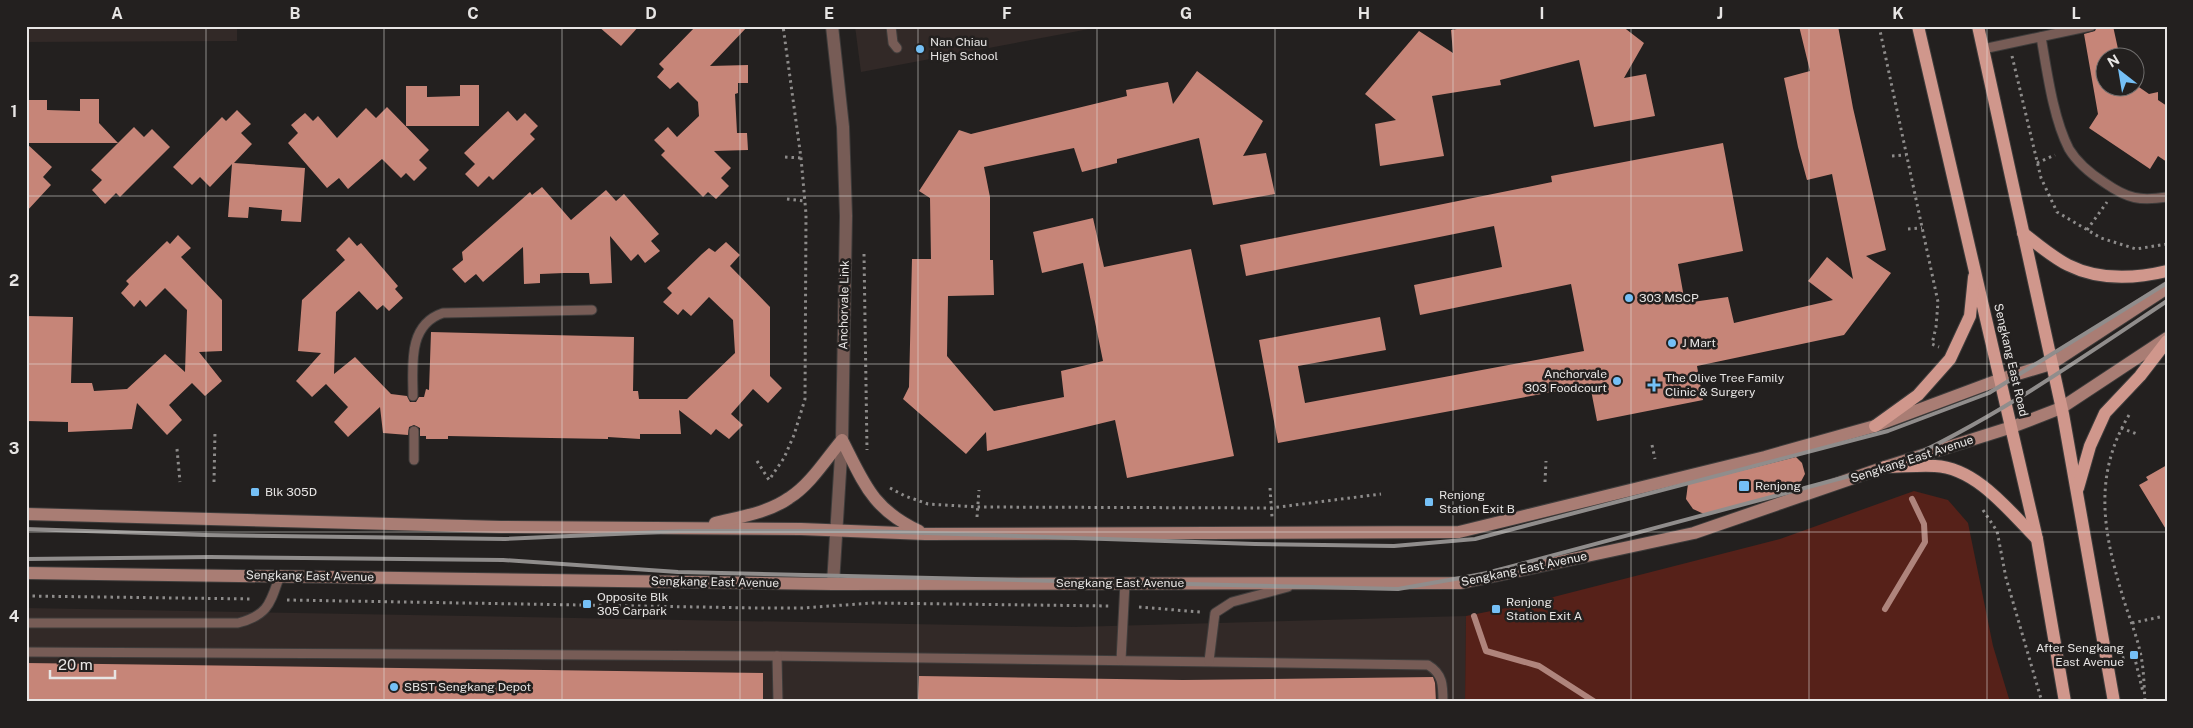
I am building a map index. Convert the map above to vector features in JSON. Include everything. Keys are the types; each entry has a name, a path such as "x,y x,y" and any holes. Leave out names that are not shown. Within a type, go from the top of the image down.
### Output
{"main road":[{"name":"Sengkang East Road","path":"1918,26 1976,268 2037,539 2065,702"},
{"path":"1978,26 2061,408 2114,702"},
{"path":"2023,234 2068,265 2103,276 2145,276 2167,271"},
{"path":"1875,426 1918,395 1950,359 1970,316 1976,268"},
{"path":"26,514 501,527 698,527 925,534 1459,532 1765,457 1875,426 2001,379 2051,364 2167,288"},
{"path":"2076,493 2090,446 2106,413 2140,376 2167,339"},
{"name":"Sengkang East Avenue","path":"26,573 833,584 1461,583 1694,533 1885,467 2012,427 2061,408 2167,339"},
{"path":"698,527 763,510 789,499 808,481 842,440 867,490 882,509 902,523 925,534"},
{"path":"1885,467 1937,466 1968,476 1999,501 2037,539"}],"street":[{"name":"Anchorvale Link","path":"832,26 843,128 846,216 842,440 833,584"}],"lane":[{"path":"891,26 893,43 897,48"},
{"path":"1983,49 2091,26"},
{"path":"2040,37 2049,80 2070,149 2085,170 2127,197 2147,200 2167,197"},
{"path":"413,396 414,345 416,337 427,322 436,315 443,313 592,310"},
{"path":"414,431 414,460"},
{"path":"26,622 238,623 269,606 280,576"},
{"path":"1209,661 1215,613 1232,602 1307,582"},
{"path":"1121,660 1124,583"},
{"path":"26,652 777,656 1428,665 1439,674 1442,682 1443,702"},
{"path":"777,656 778,702"}],"path":[{"path":"757,461 769,480 784,458 791,443 805,399 807,288 804,201 801,158 783,26"},
{"path":"1879,26 1938,302 1936,327 1932,344"},
{"path":"1892,156 1906,155"},
{"path":"786,157 801,158"},
{"path":"2086,230 2115,190"},
{"path":"787,199 804,201"},
{"path":"1908,229 1922,228"},
{"path":"864,251 867,454"},
{"path":"2131,411 2121,428 2110,454 2105,494 2105,529 2142,657 2145,702"},
{"path":"2121,428 2137,434"},
{"path":"214,482 215,431"},
{"path":"1652,445 1656,459"},
{"path":"177,449 180,482"},
{"path":"1545,482 1546,461"},
{"path":"882,483 905,496 928,504 970,507 1272,508 1381,494"},
{"path":"1270,488 1274,533"},
{"path":"979,490 979,501"},
{"path":"1980,507 1997,531 2006,578 2042,702"},
{"path":"26,596 757,608 802,608 873,603 1123,606 1215,613"},
{"path":"2132,624 2160,617"},
{"path":"2134,655 2145,702"}],"shaded area":[{"path":"26,26 237,26 237,41 26,42"},
{"name":"Nan Chiau High School","path":"855,26 1105,26 861,72"},
{"path":"1914,491 1948,500 1968,523 1993,646 2010,702 1465,702 1466,616 1526,604 1780,539"},
{"name":"SBST Sengkang Depot","path":"26,608 1074,627 1466,616 1465,702 26,702"}],"building":[{"path":"598,26 639,26 621,46"},
{"path":"696,26 748,26 710,66 748,65 748,83 738,83 738,93 735,94 737,133 747,133 748,150 714,151 731,168 721,178 729,186 716,199 708,192 703,197 661,155 665,151 654,140 668,127 677,137 699,116 698,102 678,82 670,89 657,77 664,69 659,64"},
{"path":"1474,26 1622,26 1644,43 1624,78 1646,74 1655,116 1594,127 1579,60 1500,80 1501,85 1432,96 1444,156 1380,166 1375,124 1396,120 1365,94 1419,31 1453,53 1451,30"},
{"path":"1799,26 1838,26 1853,108 1886,250 1866,256 1891,273 1844,335 1697,366 1703,400 1597,421 1590,385 1278,443 1259,340 1380,317 1386,350 1298,366 1305,403 1584,351 1571,284 1420,315 1414,285 1502,267 1494,226 1246,276 1240,245 1552,182 1551,176 1723,143 1743,251 1678,264 1685,303 1728,297 1734,323 1833,300 1808,281 1827,257 1853,279 1832,174 1807,180 1798,147 1784,78 1810,71"},
{"path":"2097,26 2113,26 2118,48 2096,48 2096,98 2146,98 2146,92 2149,94 2158,92 2158,100 2167,106 2167,162 2158,156 2150,169 2089,128 2098,114 2084,34 2095,31"},
{"path":"1197,71 1263,121 1243,156 1266,153 1275,194 1213,205 1199,138 1117,159 1117,163 1082,172 1074,148 984,167 990,197 990,260 993,260 994,295 948,296 947,356 994,411 1064,397 1061,371 1103,361 1083,263 1042,273 1033,232 1093,218 1104,267 1191,249 1234,456 1127,478 1115,420 987,451 986,432 966,454 903,399 909,387 912,259 931,259 930,198 919,191 959,130 971,134 1127,96 1126,90 1168,82 1173,104"},
{"path":"460,85 479,85 479,126 406,126 406,86 427,86 427,97 460,96"},
{"path":"80,99 99,99 99,123 118,143 26,143 26,100 47,100 47,110 80,111"},
{"path":"387,107 429,150 419,160 427,168 414,181 406,173 401,178 382,159 348,189 339,178 327,188 288,143 298,133 291,125 305,113 313,121 318,116 337,138 366,108 376,118"},
{"path":"237,110 251,124 241,133 252,144 234,163 305,168 301,222 281,221 282,210 249,207 248,218 228,217 232,164 210,187 200,177 192,185 173,167 222,117 226,121"},
{"path":"508,111 517,121 525,113 538,126 530,134 535,139 493,180 489,176 478,187 465,174 475,164 464,153"},
{"path":"134,127 144,137 152,129 170,147 120,197 116,193 105,204 92,190 102,180 91,170"},
{"path":"26,143 52,167 43,177 51,185 26,212"},
{"path":"542,187 571,220 606,190 616,201 624,194 659,234 651,241 660,251 645,263 638,254 631,261 610,236 612,283 590,284 589,273 564,273 540,274 540,283 524,284 523,247 483,282 476,274 465,283 452,269 463,260 462,252 530,192 532,195"},
{"path":"178,235 191,248 181,257 222,300 222,351 199,352 222,381 205,396 192,383 169,405 182,420 167,435 137,403 132,429 68,432 68,422 26,421 26,316 73,317 71,383 92,383 94,391 127,389 165,354 185,372 187,310 165,288 146,307 140,300 134,307 121,293 129,284 126,281 167,241 170,244"},
{"path":"349,237 357,246 361,243 398,286 395,289 403,298 389,311 383,305 377,310 359,291 336,312 334,374 355,357 391,394 407,396 410,402 416,402 419,397 424,397 426,389 429,390 431,332 634,337 633,391 638,391 639,399 687,399 735,353 733,320 709,297 691,316 683,309 678,315 663,302 672,293 667,288 702,254 709,248 715,252 726,242 740,255 730,266 770,307 770,376 782,388 768,403 753,389 731,414 743,425 729,439 716,429 711,435 679,410 681,434 640,434 640,439 448,436 448,439 426,439 426,436 420,436 420,428 414,425 409,427 408,435 383,433 380,407 348,437 334,422 348,407 326,384 312,397 296,381 321,353 298,351 302,300 345,260 336,250"},
{"name":"Renjong","path":"1796,457 1802,463 1805,474 1797,489 1704,514 1693,509 1686,499 1688,484"},
{"path":"2167,465 2167,531 2139,485 2148,480 2146,477"},
{"name":"SBST Sengkang Depot","path":"26,663 763,673 763,702 26,702"},
{"path":"919,676 1183,680 1433,677 1436,702 918,702"}],"waterway":[{"path":"1885,609 1925,542 1924,524 1912,499"},
{"path":"1474,616 1486,651 1539,666 1595,702"}],"railway":[{"path":"26,529 205,535 505,539 683,531 867,531 1255,544 1394,546 1475,539 1888,431 1989,393 2167,283"},
{"path":"26,559 210,557 503,560 678,572 1398,589 1483,574 1898,463 1968,428 2036,388 2167,301"}],"place":[{"name":"Nan Chiau High School","path":"920,49"},
{"name":"303 MSCP","path":"1629,298"},
{"name":"J Mart","path":"1672,343"},
{"name":"Anchorvale 303 Foodcourt","path":"1617,381"},
{"name":"The Olive Tree Family Clinic & Surgery","path":"1654,385"},
{"name":"Renjong","path":"1744,486"},
{"name":"Blk 305D","path":"255,492"},
{"name":"Renjong Station Exit B","path":"1429,502"},
{"name":"Opposite Blk 305 Carpark","path":"587,604"},
{"name":"Renjong Station Exit A","path":"1496,609"},
{"name":"After Sengkang East Avenue","path":"2134,655"},
{"name":"SBST Sengkang Depot","path":"394,687"}]}
